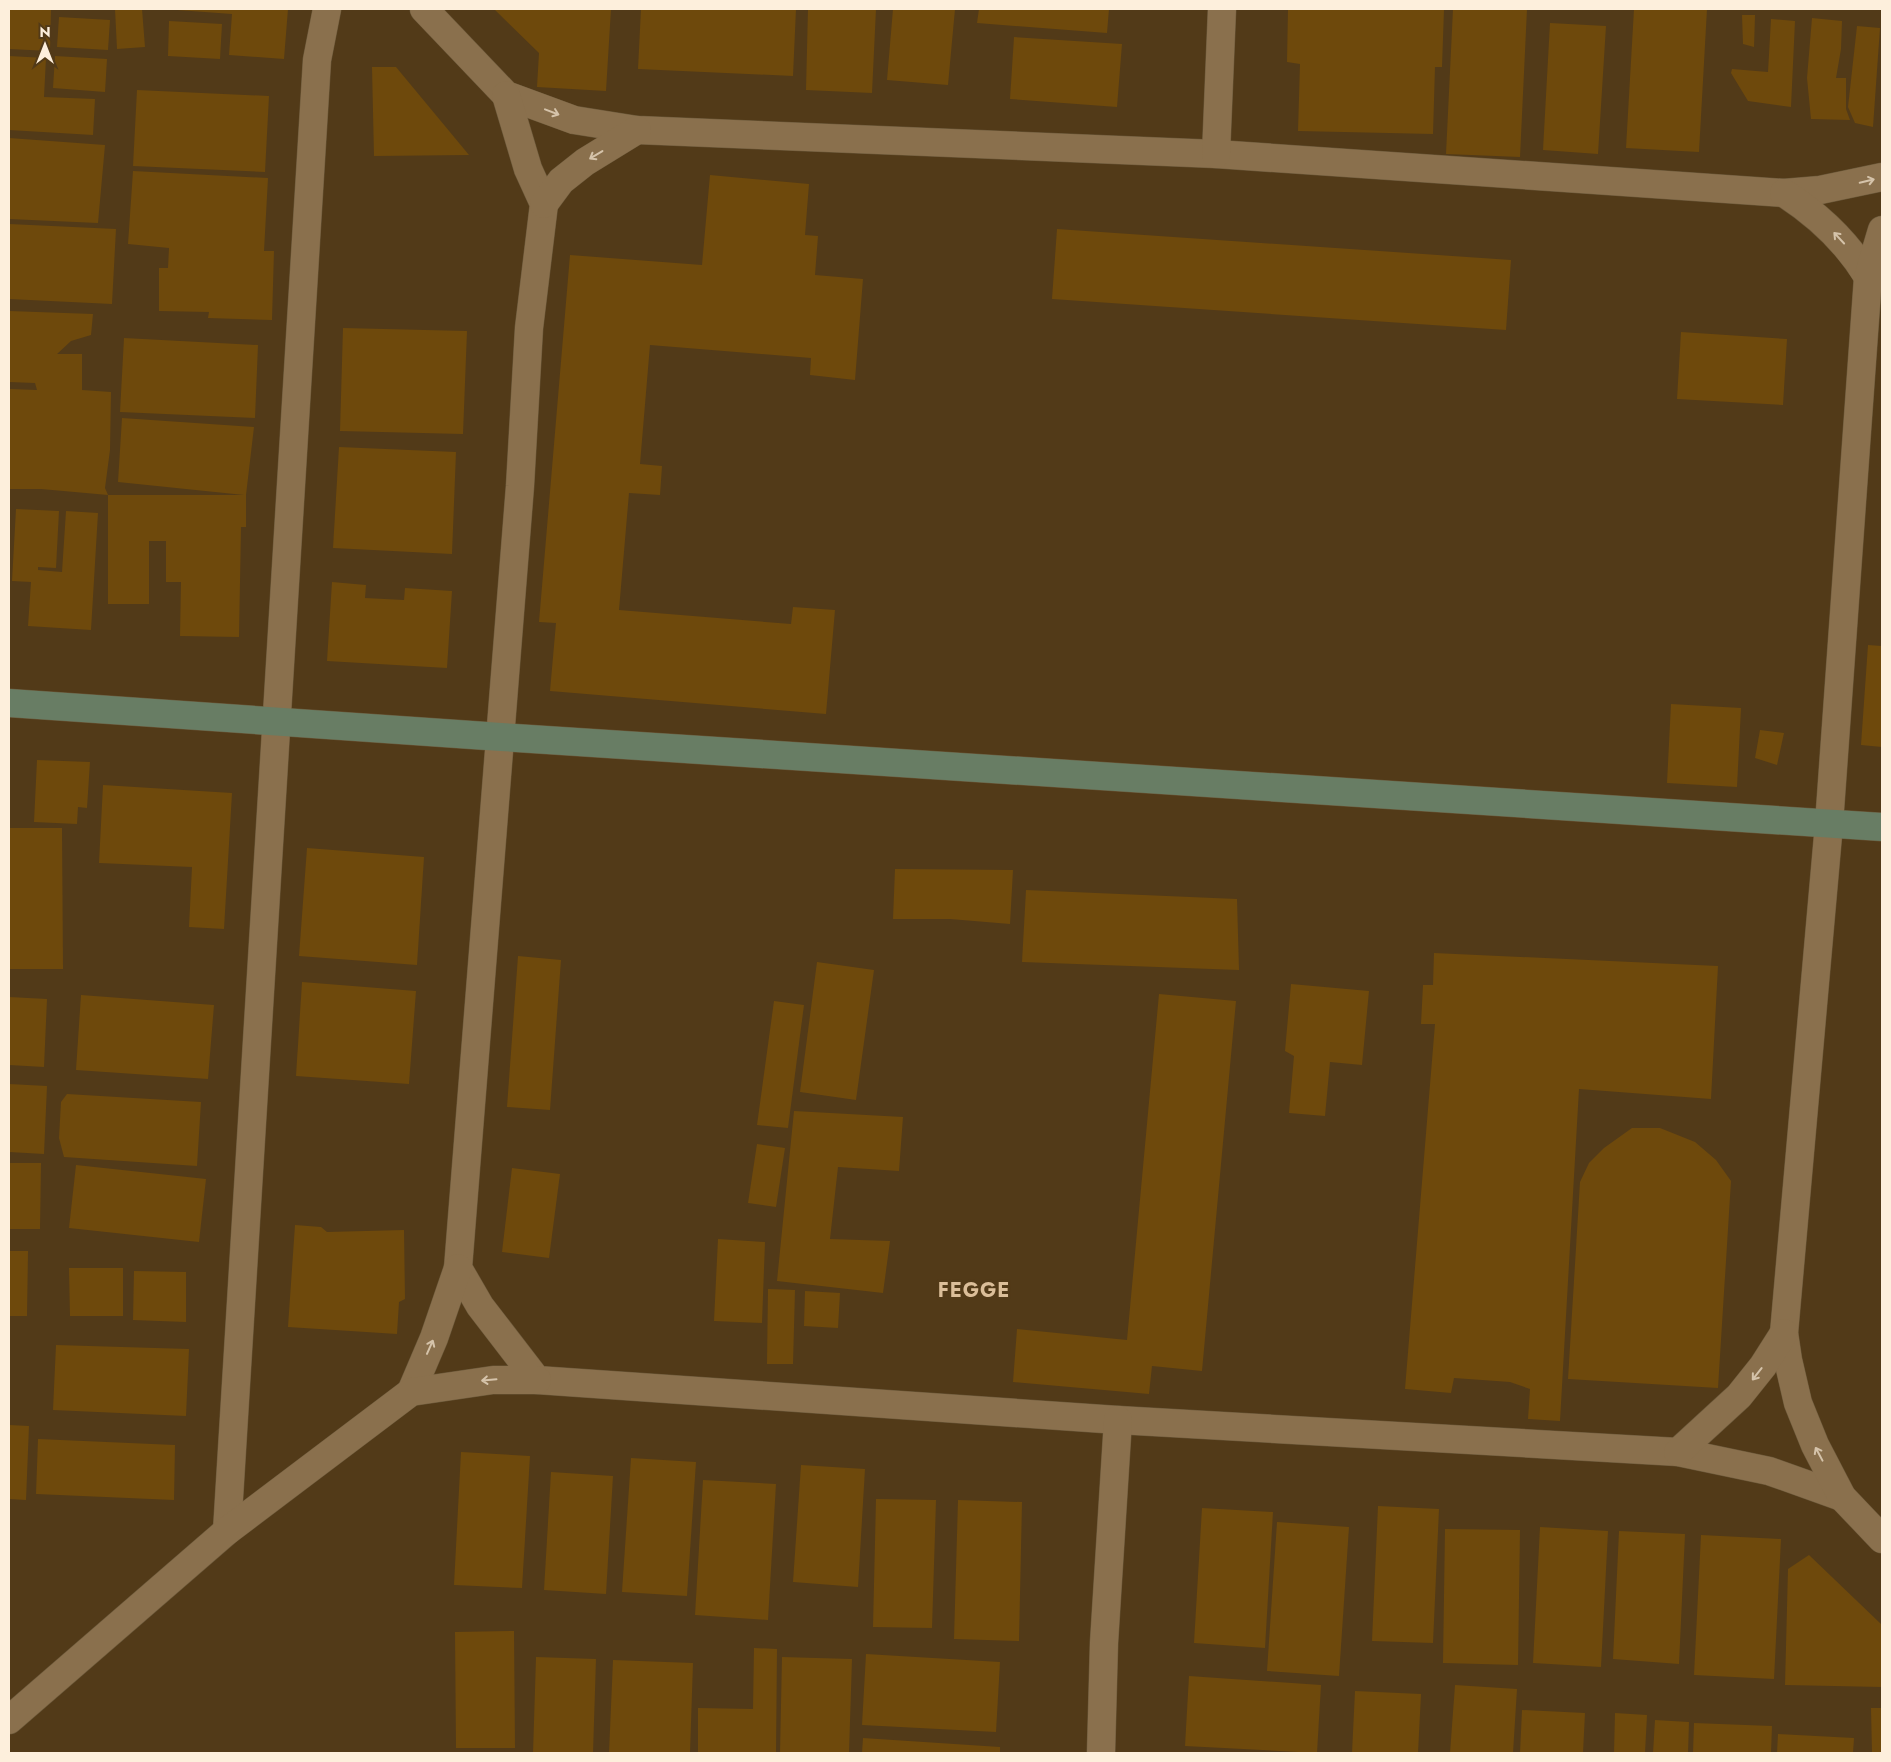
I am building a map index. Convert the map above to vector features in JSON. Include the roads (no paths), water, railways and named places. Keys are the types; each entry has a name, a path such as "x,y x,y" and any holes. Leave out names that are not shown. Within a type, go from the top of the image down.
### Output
{"street":[{"path":"227,1530 317,60 327,9"},
{"path":"424,9 506,94 574,120 637,130 1216,154 1784,193 1828,189 1882,177"},
{"path":"1216,154 1222,9"},
{"path":"506,94 528,169 544,204"},
{"path":"410,1392 434,1338 458,1268 520,486 529,328 544,204 561,181 585,162 637,130"},
{"path":"1784,193 1809,210 1832,231 1848,248 1868,278"},
{"path":"1882,230 1868,278 1829,824 1784,1333 1798,1403 1815,1445 1842,1497 1882,1539"},
{"path":"9,703 1882,827"},
{"path":"458,1268 480,1306 538,1380"},
{"path":"1678,1452 1739,1396 1763,1366 1784,1333"},
{"path":"9,1720 227,1530 410,1392 493,1380 538,1380 1118,1420 1678,1452 1769,1471 1842,1497"},
{"path":"1101,1753 1104,1643 1118,1420"}],"district":[{"name":"FEGGE","path":"974,1290"}]}
